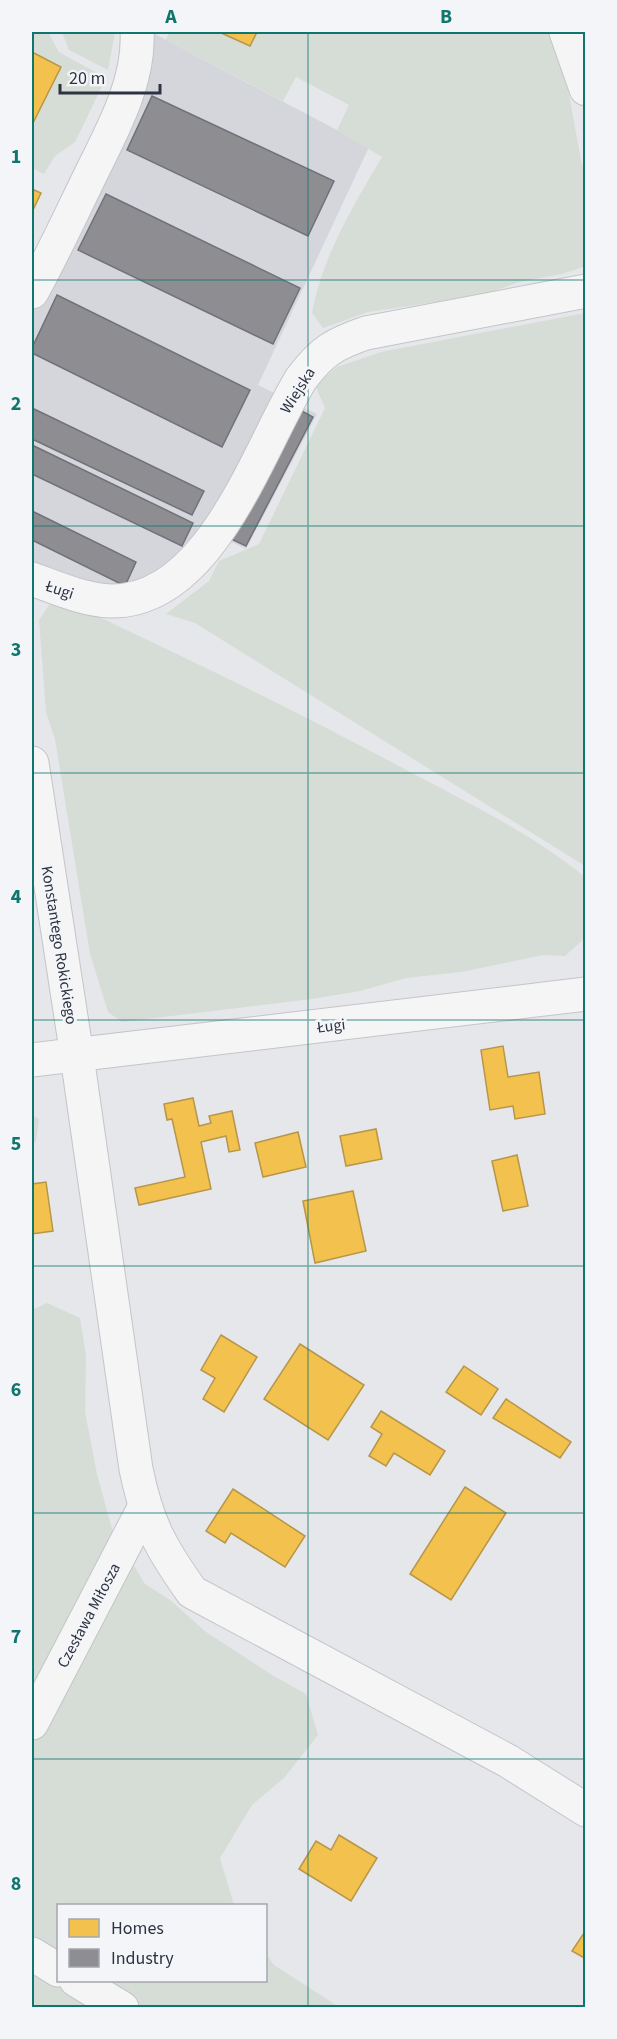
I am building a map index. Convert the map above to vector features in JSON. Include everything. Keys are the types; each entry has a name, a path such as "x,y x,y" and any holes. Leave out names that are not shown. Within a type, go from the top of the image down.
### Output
{"street":[{"path":"32,292 66,227 117,117 131,79 137,32"},
{"path":"566,32 585,89"},
{"name":"Wiejska","path":"89,598 127,600 152,593 196,559 210,542 240,492 301,379 319,355 339,342 366,333 585,291"},
{"name":"Ługi","path":"32,579 89,598"},
{"name":"Konstantego Rokickiego","path":"32,763 77,1056 131,1439 144,1508 162,1550 192,1592 508,1761 585,1810"},
{"name":"Ługi","path":"77,1056 585,994"},
{"path":"32,1060 77,1056"},
{"name":"Czesława Miłosza","path":"32,1723 144,1508"},
{"path":"32,1954 57,1969"},
{"path":"79,1982 122,2007"}],"shaded area":[{"path":"32,32 48,32 59,52 106,78 75,142 55,156 44,174 32,168"},
{"path":"62,32 115,32 108,70 69,50"},
{"path":"151,32 369,147 258,385 317,414 246,549 199,526 182,559 141,591 32,576 32,292"},
{"path":"169,32 549,32 564,68 582,165 585,167 585,263 583,267 562,274 519,282 483,295 368,312 323,328 312,313 323,272 340,232 382,157 337,130 349,105 296,77 283,101 166,40"},
{"path":"585,313 585,866 195,623 166,614 209,581 219,561 259,544 325,408 315,385 337,367 381,352"},
{"path":"65,601 313,721 517,830 585,877 585,938 565,956 544,955 461,972 406,978 360,991 312,999 122,1022 108,1012 90,954 55,739 46,713 39,620 49,605"},
{"path":"32,1115 39,1119 36,1141 32,1146"},
{"path":"47,1303 80,1318 86,1355 85,1412 97,1474 112,1529 145,1584 170,1600 206,1632 306,1694 318,1735 284,1778 252,1805 220,1858 234,1904 57,1904 57,1982 267,1982 267,1955 274,1965 339,2007 170,2008 151,2005 147,2008 32,2007 32,1310"}],"building: Homes":[{"path":"219,32 257,32 250,46"},
{"path":"32,52 61,67 32,125"},
{"path":"32,189 41,193 33,210 32,209"},
{"path":"503,1046 508,1077 539,1072 545,1114 515,1119 513,1106 490,1110 481,1050"},
{"path":"193,1098 199,1126 211,1123 209,1116 232,1111 240,1150 229,1152 226,1136 201,1142 211,1189 139,1205 135,1188 185,1177 172,1119 167,1120 164,1104"},
{"path":"376,1129 382,1159 346,1166 340,1136"},
{"path":"298,1132 306,1167 263,1177 255,1143"},
{"path":"517,1155 528,1206 503,1211 492,1161"},
{"path":"46,1182 53,1231 32,1234 32,1184"},
{"path":"353,1191 366,1251 315,1263 303,1201"},
{"path":"221,1335 257,1357 224,1412 203,1399 215,1378 201,1370"},
{"path":"300,1344 364,1385 328,1440 264,1399"},
{"path":"464,1366 498,1389 481,1415 446,1392"},
{"path":"506,1399 571,1442 560,1458 493,1418"},
{"path":"381,1411 445,1451 430,1475 394,1453 386,1466 369,1456 382,1434 371,1427"},
{"path":"465,1487 506,1513 451,1600 410,1574"},
{"path":"233,1489 305,1536 285,1567 231,1533 225,1543 206,1531"},
{"path":"339,1835 377,1858 351,1901 299,1869 316,1841 331,1850"},
{"path":"586,1930 586,1959 572,1951"}],"building: Industry":[{"path":"152,96 334,181 308,236 127,150"},
{"path":"106,194 300,288 273,344 78,250"},
{"path":"57,295 250,390 222,447 32,353 32,348"},
{"path":"32,408 204,491 192,515 32,439"},
{"path":"298,409 313,417 246,546 231,539"},
{"path":"32,445 193,523 182,546 32,474"},
{"path":"32,511 136,562 125,586 32,540"}]}
